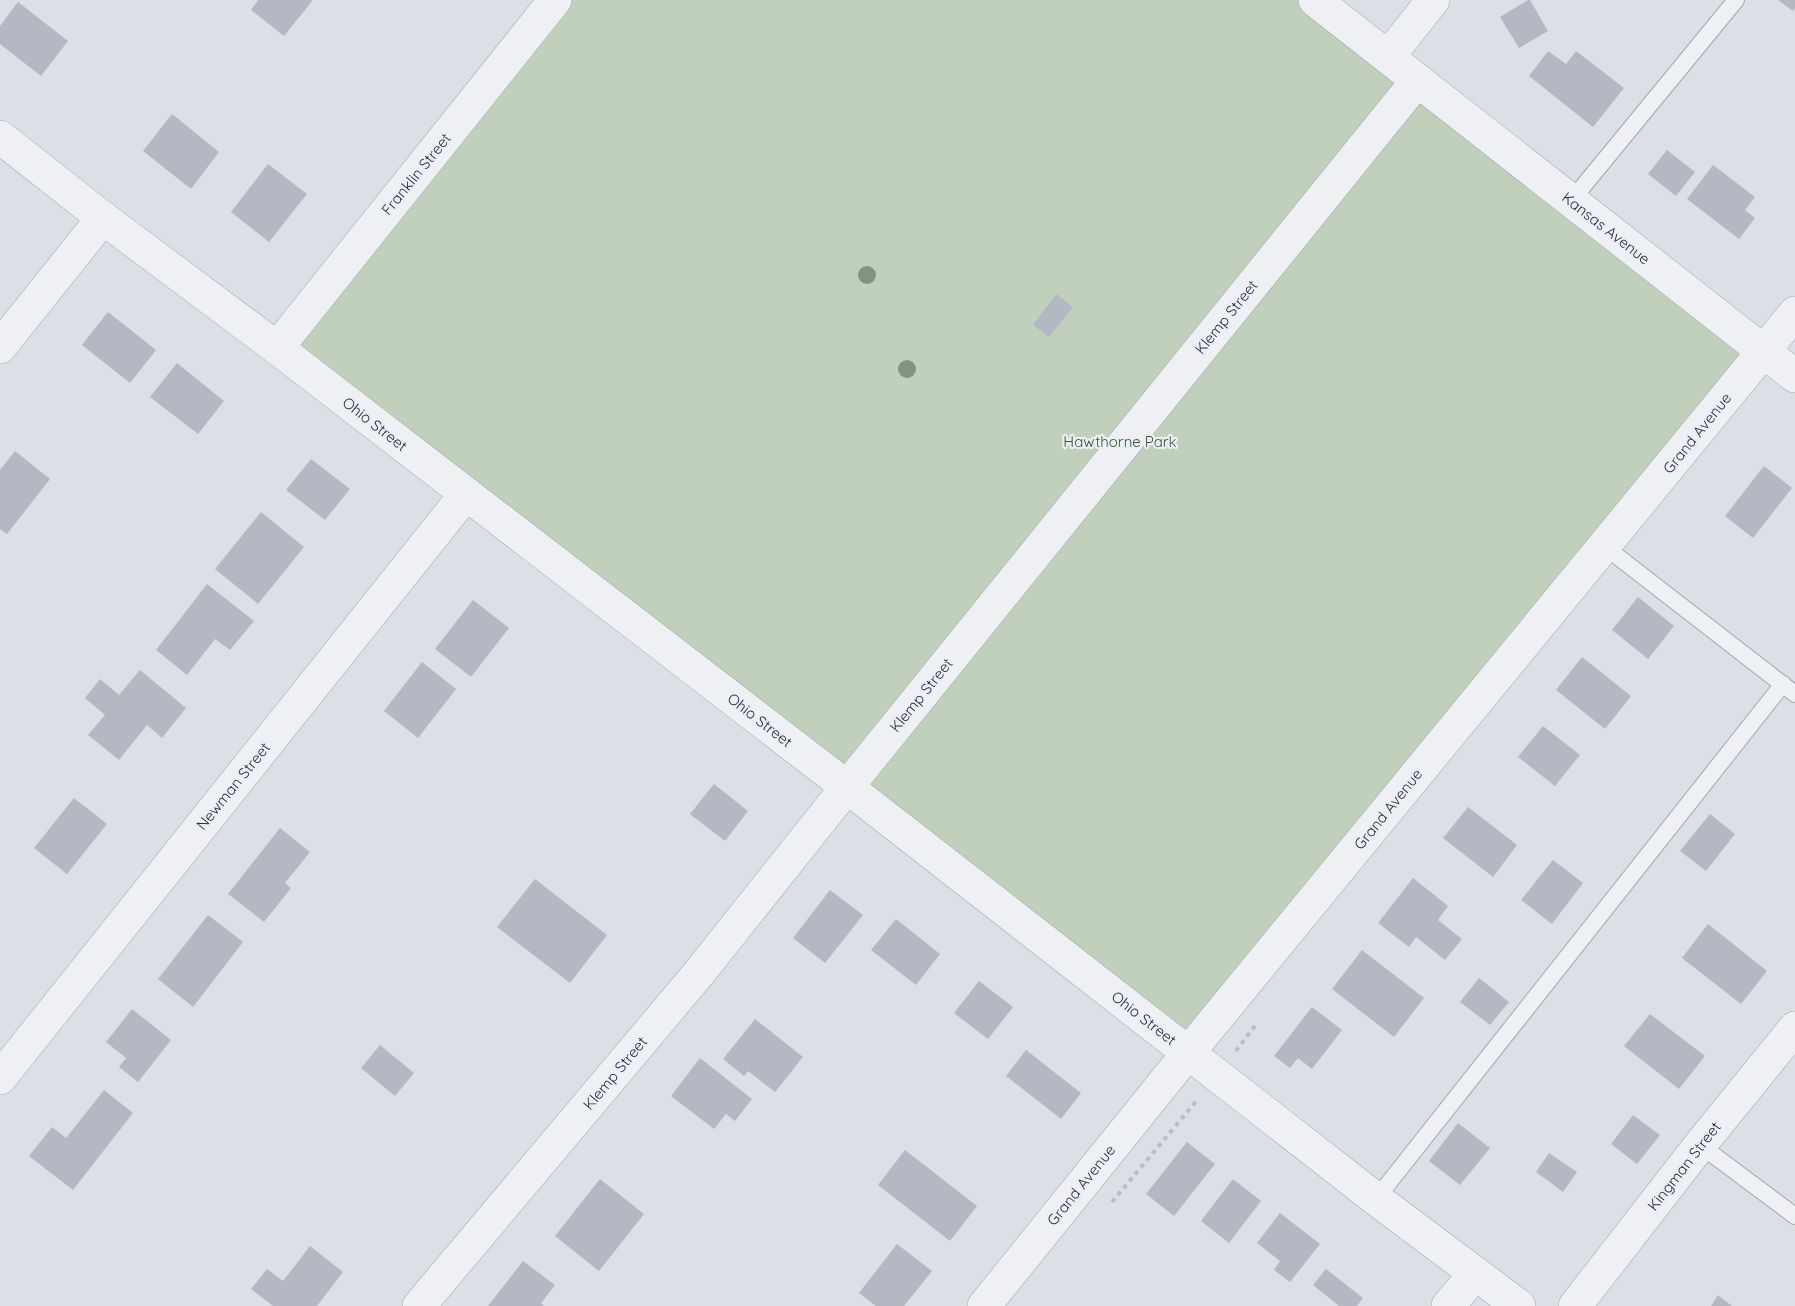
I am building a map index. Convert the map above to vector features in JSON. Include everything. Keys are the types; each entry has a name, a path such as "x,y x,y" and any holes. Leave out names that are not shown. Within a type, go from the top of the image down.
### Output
{"street":[{"name":"Franklin Street","path":"277,348 555,0"},
{"path":"1315,0 1388,57 1433,0"},
{"name":"Kansas Avenue","path":"1388,57 1795,376"},
{"name":"Klemp Street","path":"419,1306 699,973 1418,81"},
{"name":"Ohio Street","path":"0,137 847,787 1376,1199 1519,1306"},
{"path":"0,347 104,218"},
{"name":"Grand Avenue","path":"984,1306 1188,1053 1795,313"},
{"name":"Newman Street","path":"0,1078 466,494"},
{"name":"Kingman Street","path":"1575,1306 1700,1145 1795,1028"},
{"path":"1448,1306 1475,1274"}],"lane":[{"path":"1571,201 1736,0"},
{"path":"1376,1199 1789,689 1604,546"},
{"path":"1700,1145 1795,1216"}],"green space":[{"name":"Hawthorne Park","path":"555,0 1315,0 1763,351 1188,1053 277,348"}],"building":[{"path":"258,0 313,0 284,36 251,10"},
{"path":"1528,0 1548,31 1519,48 1500,17"},
{"path":"1778,0 1795,0 1795,8 1793,11"},
{"path":"18,2 68,41 41,76 0,44 0,26"},
{"path":"1548,51 1566,64 1576,51 1624,88 1593,127 1529,76"},
{"path":"172,114 219,152 191,189 143,151"},
{"path":"1667,150 1695,172 1676,196 1648,174"},
{"path":"268,164 307,194 269,242 231,212"},
{"path":"1713,165 1755,197 1745,210 1755,218 1739,239 1687,199"},
{"path":"1056,294 1073,307 1049,337 1033,325"},
{"path":"108,312 156,350 130,383 82,345"},
{"path":"177,363 224,401 198,434 150,397"},
{"path":"15,451 50,479 7,534 0,529 0,470"},
{"path":"311,459 350,489 325,520 286,490"},
{"path":"1764,466 1792,488 1753,538 1725,516"},
{"path":"261,512 304,547 258,604 215,569"},
{"path":"207,584 254,621 230,650 215,639 187,675 156,650"},
{"path":"1638,597 1674,626 1648,659 1612,630"},
{"path":"473,600 509,628 471,677 435,649"},
{"path":"1582,657 1631,696 1605,729 1556,690"},
{"path":"422,662 456,689 418,738 384,711"},
{"path":"140,670 186,708 162,738 147,725 119,760 88,735 105,715 85,698 100,679 119,695"},
{"path":"1543,726 1580,755 1555,786 1518,757"},
{"path":"714,784 748,811 725,841 690,814"},
{"path":"74,798 107,824 67,874 34,848"},
{"path":"1468,807 1517,845 1493,877 1443,838"},
{"path":"1710,814 1735,834 1706,871 1680,851"},
{"path":"280,828 310,852 285,883 291,888 264,922 228,894"},
{"path":"1553,860 1583,883 1552,924 1521,900"},
{"path":"1413,878 1448,906 1438,920 1462,939 1445,960 1416,937 1409,947 1378,923"},
{"path":"535,879 607,935 570,983 497,927"},
{"path":"830,890 863,915 825,963 793,938"},
{"path":"208,915 243,942 193,1007 158,979"},
{"path":"896,919 940,954 916,985 871,950"},
{"path":"1708,924 1767,971 1741,1004 1682,958"},
{"path":"1362,950 1424,998 1394,1037 1332,989"},
{"path":"1479,978 1509,1002 1490,1025 1460,1002"},
{"path":"979,981 1013,1007 988,1039 954,1013"},
{"path":"1312,1007 1342,1030 1312,1069 1298,1058 1290,1068 1274,1056"},
{"path":"132,1009 171,1040 138,1082 119,1067 126,1058 106,1042"},
{"path":"1650,1014 1705,1056 1679,1089 1624,1046"},
{"path":"755,1019 803,1057 775,1092 748,1071 744,1076 723,1059"},
{"path":"380,1045 414,1073 395,1096 361,1068"},
{"path":"1026,1050 1081,1093 1061,1119 1006,1076"},
{"path":"700,1058 752,1099 735,1121 726,1114 714,1129 671,1096"},
{"path":"104,1090 133,1113 73,1190 29,1156 52,1127 66,1138"},
{"path":"1633,1115 1660,1135 1637,1164 1611,1144"},
{"path":"1458,1123 1490,1148 1460,1185 1429,1161"},
{"path":"1187,1142 1215,1164 1174,1216 1146,1194"},
{"path":"905,1150 977,1206 950,1241 878,1185"},
{"path":"1549,1153 1577,1172 1563,1192 1536,1172"},
{"path":"600,1179 644,1214 599,1271 555,1236"},
{"path":"1233,1179 1261,1201 1229,1243 1201,1221"},
{"path":"1280,1213 1320,1244 1290,1282 1274,1270 1280,1261 1257,1243"},
{"path":"897,1244 932,1271 904,1306 876,1306 859,1293"},
{"path":"310,1246 343,1272 317,1306 273,1306 251,1289 267,1269 283,1281"},
{"path":"523,1261 555,1285 541,1303 544,1306 488,1306"},
{"path":"1326,1269 1363,1298 1357,1306 1339,1306 1313,1285"},
{"path":"1718,1295 1732,1306 1711,1306"}]}
